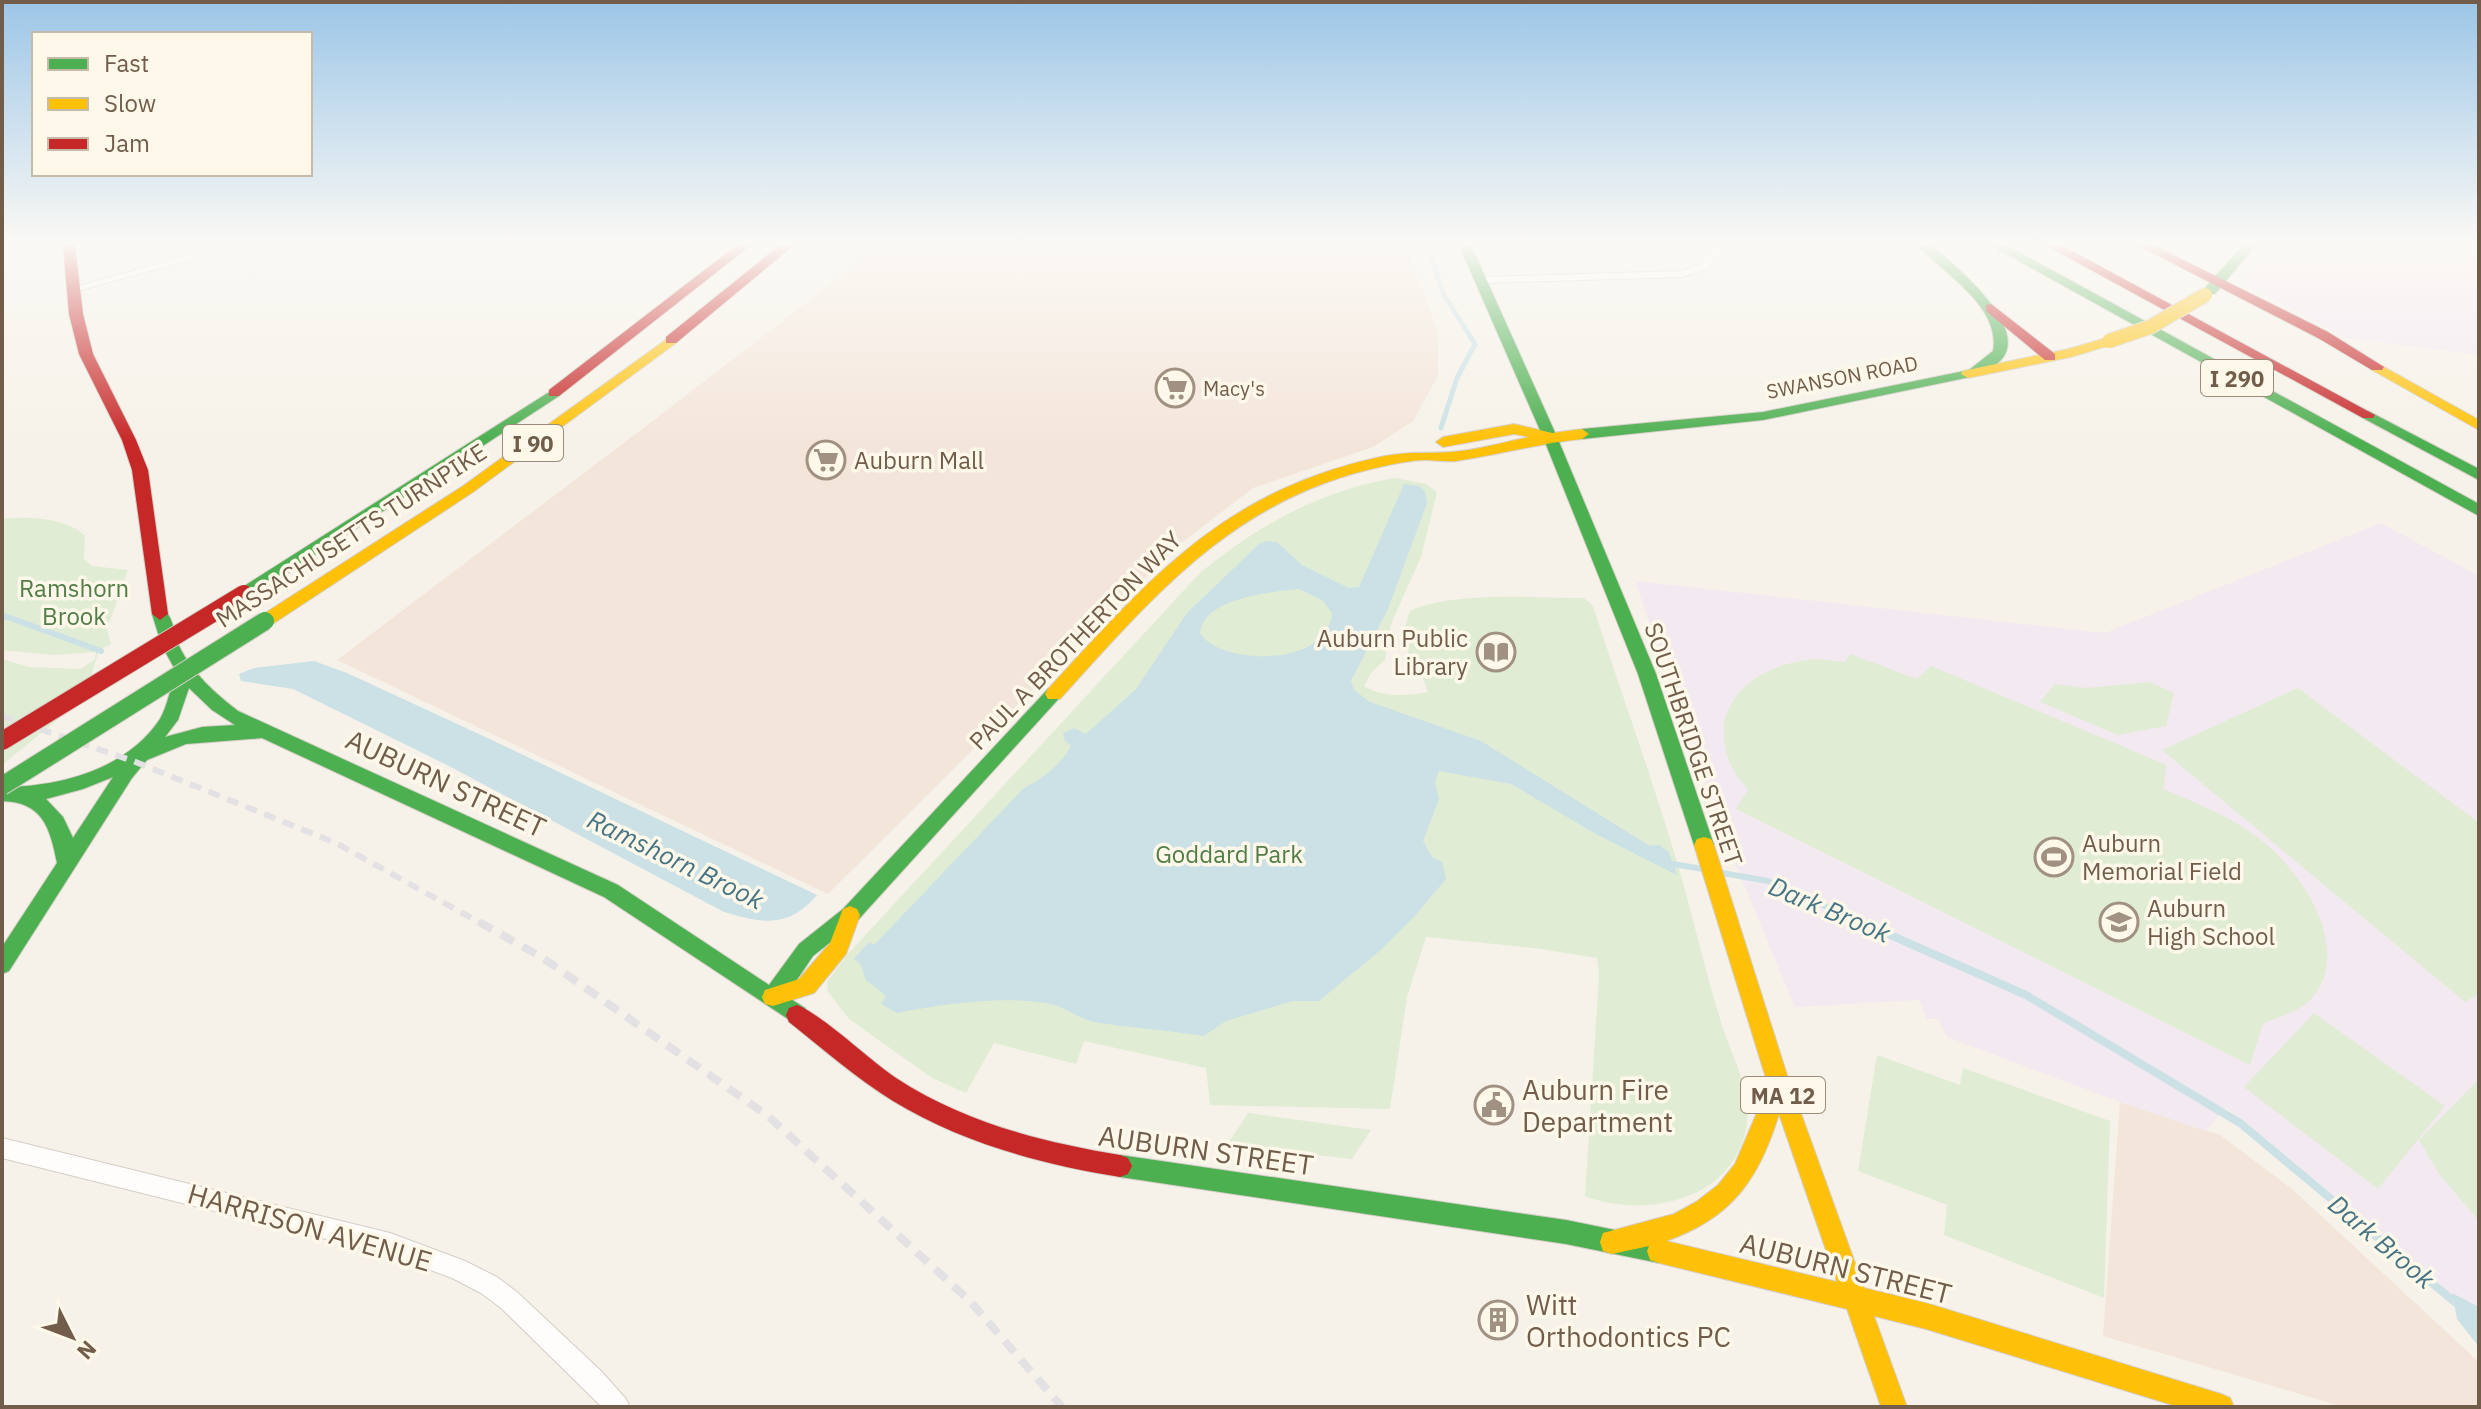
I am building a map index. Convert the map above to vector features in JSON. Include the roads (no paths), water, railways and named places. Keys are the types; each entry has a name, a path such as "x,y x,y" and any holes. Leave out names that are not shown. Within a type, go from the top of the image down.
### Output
{"main road":[{"path":"2,965 133,761 168,724 180,704 184,676 171,653 161,621 140,472 126,433 87,355 78,311"},
{"name":"MASSACHUSETTS TURNPIKE","path":"2,741 244,594 557,391 660,311"},
{"name":"MASSACHUSETTS TURNPIKE","path":"2,786 265,621 551,430 708,311"},
{"name":"SOUTHBRIDGE STREET","path":"1495,311 1647,674 1719,889 1775,1072 1894,1407"},
{"path":"1975,372 1997,357 2002,345 1999,326 1987,311"},
{"path":"1994,311 2050,357"},
{"name":"I 290","path":"2115,311 2479,511"},
{"name":"I 290","path":"2173,311 2479,475"},
{"name":"SWANSON ROAD","path":"1550,437 1750,418 2050,357 2150,327 2178,311"},
{"path":"2275,311 2344,347 2479,426"},
{"name":"PAUL A BROTHERTON WAY","path":"773,997 806,986 839,948 850,915 1150,590 1199,544 1241,515 1310,481 1357,467 1425,455 1440,443 1514,429 1550,437"},
{"name":"AUBURN STREET","path":"184,676 216,706 603,887 773,997 900,1093 953,1120 1012,1142 1074,1159 1566,1232 1612,1242 1926,1316 2221,1407"},
{"path":"24,798 71,790 192,736 269,732"},
{"path":"2,794 24,798 49,808 60,821 66,861"},
{"path":"1612,1242 1649,1237 1670,1230 1708,1210 1741,1181 1767,1128 1775,1072"}],"street":[{"name":"HARRISON AVENUE","path":"2,1148 390,1244 457,1269 489,1285 509,1300 593,1379 618,1407"}],"water":[{"path":"1404,484 1419,486 1425,491 1427,503 1388,609 1351,681 1354,690 1370,702 1481,741 1650,846 1659,845 1669,852 1677,875 1596,834 1511,784 1439,771 1435,782 1439,799 1423,841 1432,857 1442,862 1446,879 1383,948 1319,1001 1293,1001 1226,1021 1204,1036 1094,1022 1054,1005 1017,1000 934,1006 897,1013 881,1004 886,996 866,980 861,965 854,959 868,943 875,944 1023,789 1056,766 1071,746 1065,741 1063,733 1074,728 1086,734 1136,689 1187,613 1259,544 1277,542 1302,565 1349,588 1359,587","holes":["1299,589 1322,600 1332,613 1326,631 1312,644 1293,652 1249,656 1211,644 1200,633 1204,621 1213,612 1240,599"]},
{"path":"314,661 347,673 494,741 817,895 796,914 785,918 750,919 724,912 449,766 293,689 241,681 239,674 254,668"},
{"path":"2452,1293 2479,1307 2479,1347 2457,1319"}],"waterway":[{"name":"Dark Brook","path":"1441,428 1457,378 1475,344 1454,311"},
{"name":"Ramshorn Brook","path":"2,615 101,651"},
{"name":"Dark Brook","path":"1667,863 1703,869"},
{"name":"Dark Brook","path":"1722,873 1768,881 1866,924"},
{"name":"Dark Brook","path":"1861,922 2026,995 2240,1123 2457,1304"}],"railway":[{"path":"2,716 133,761 336,843 482,924"},
{"path":"479,922 543,958 768,1116 970,1301 1062,1407"}],"place":[{"name":"Macy's","path":"1175,388"},
{"name":"Auburn Mall","path":"826,460"},
{"name":"Auburn Public Library","path":"1496,652"},
{"name":"Auburn Memorial Field","path":"2054,857"},
{"name":"Auburn High School","path":"2119,922"},
{"name":"Auburn Fire Department","path":"1494,1105"},
{"name":"Witt Orthodontics PC","path":"1498,1320"}],"park label":[{"name":"Goddard Park","path":"1229,854"}]}
